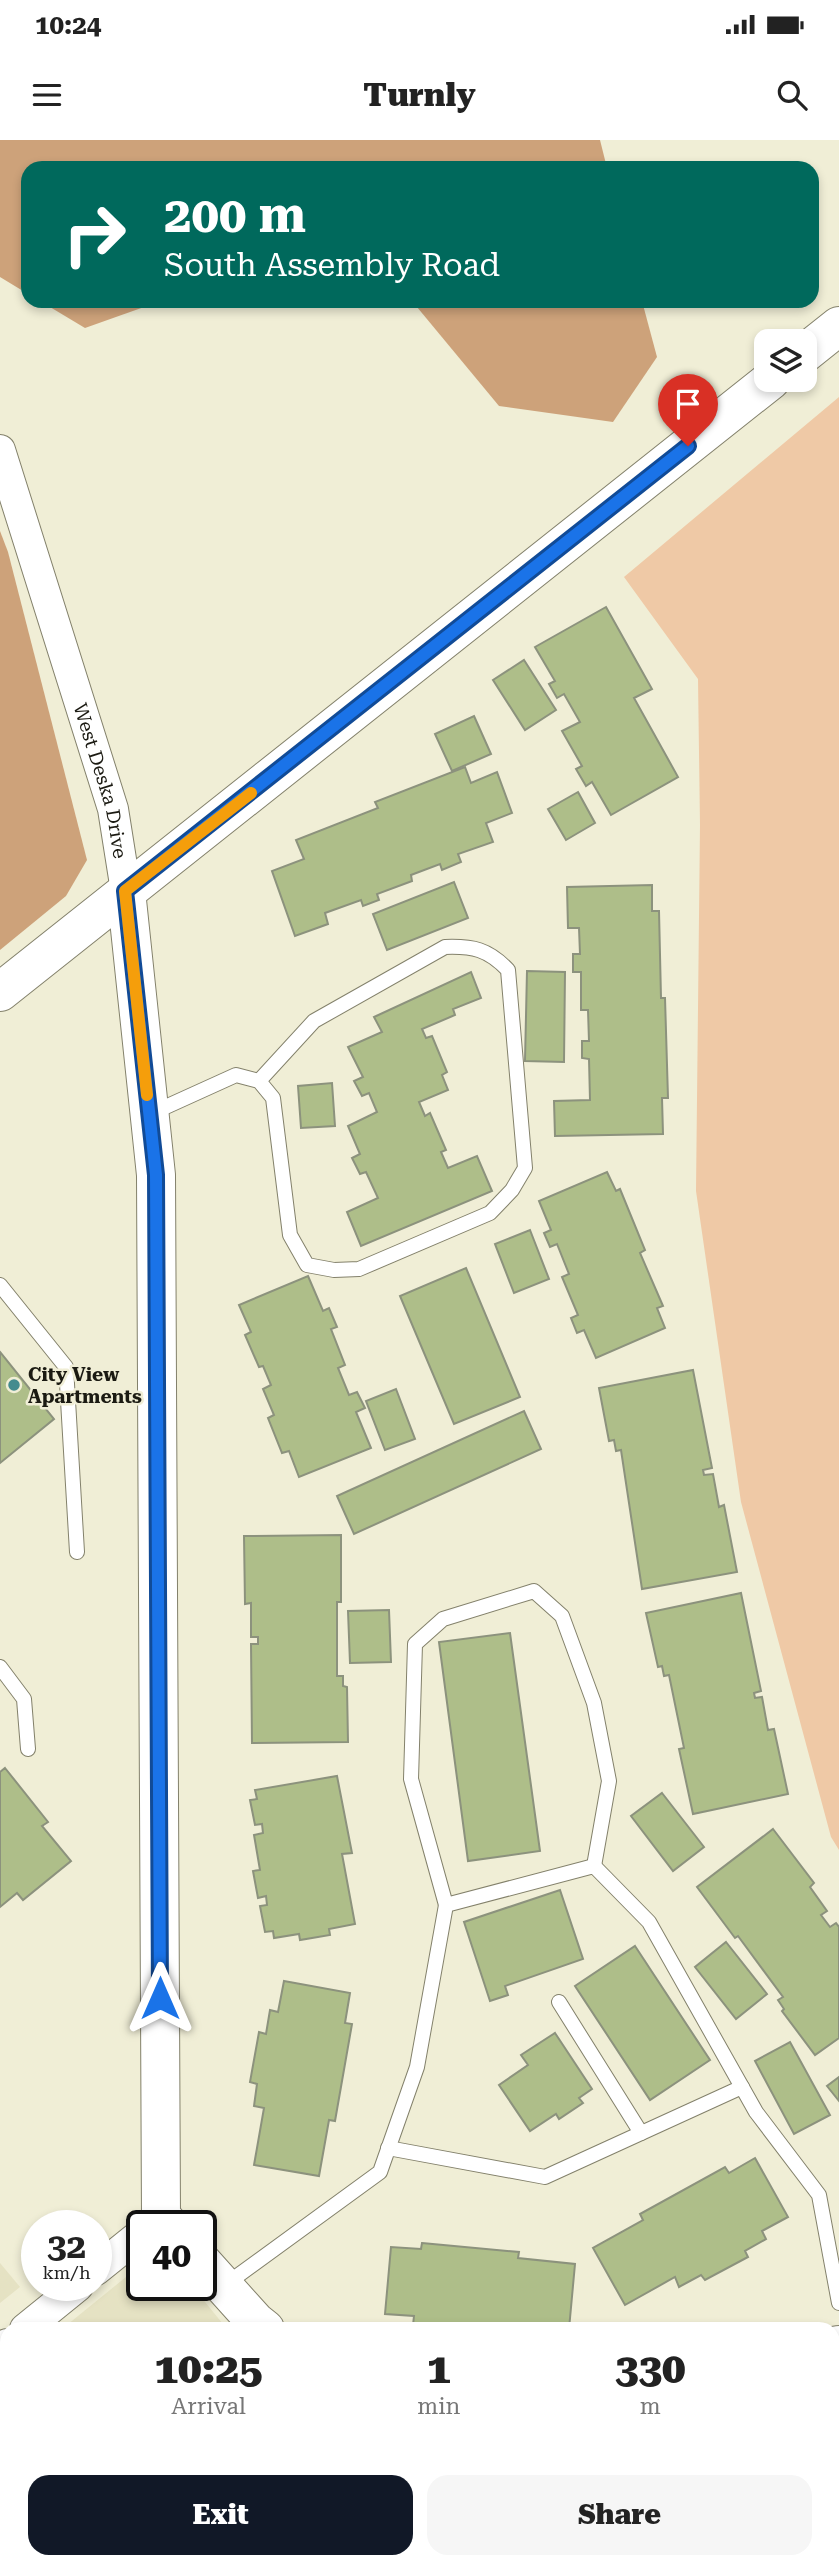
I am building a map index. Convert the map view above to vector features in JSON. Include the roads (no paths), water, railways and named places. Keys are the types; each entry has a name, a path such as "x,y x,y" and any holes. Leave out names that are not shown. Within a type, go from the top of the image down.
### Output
{"street":[{"path":"817,343 839,326"},
{"path":"0,992 756,392"},
{"name":"West Deska Drive","path":"0,450 113,809 125,891 156,1175 156,2210"},
{"path":"217,2278 256,2322"},
{"path":"34,2322 60,2301"}],"lane":[{"path":"149,1115 236,1075 259,1081 273,1098 290,1235 307,1265 334,1270 359,1269 490,1213 512,1190 525,1168 508,970 494,955 469,947 445,947 314,1021 259,1081"},
{"path":"0,1285 66,1367 78,1552"},
{"path":"217,2271 380,2172 417,2067 446,1905 411,1779 415,1644 443,1619 534,1591 562,1616 594,1703 608,1781 594,1866"},
{"path":"0,1667 24,1699 28,1749"},
{"path":"446,1905 594,1866"},
{"path":"594,1866 649,1922 756,2112 820,2195 839,2303"},
{"path":"559,2002 640,2133"},
{"path":"388,2148 545,2177 742,2087"}],"place":[{"name":"City View Apartments","path":"14,1385"}]}
